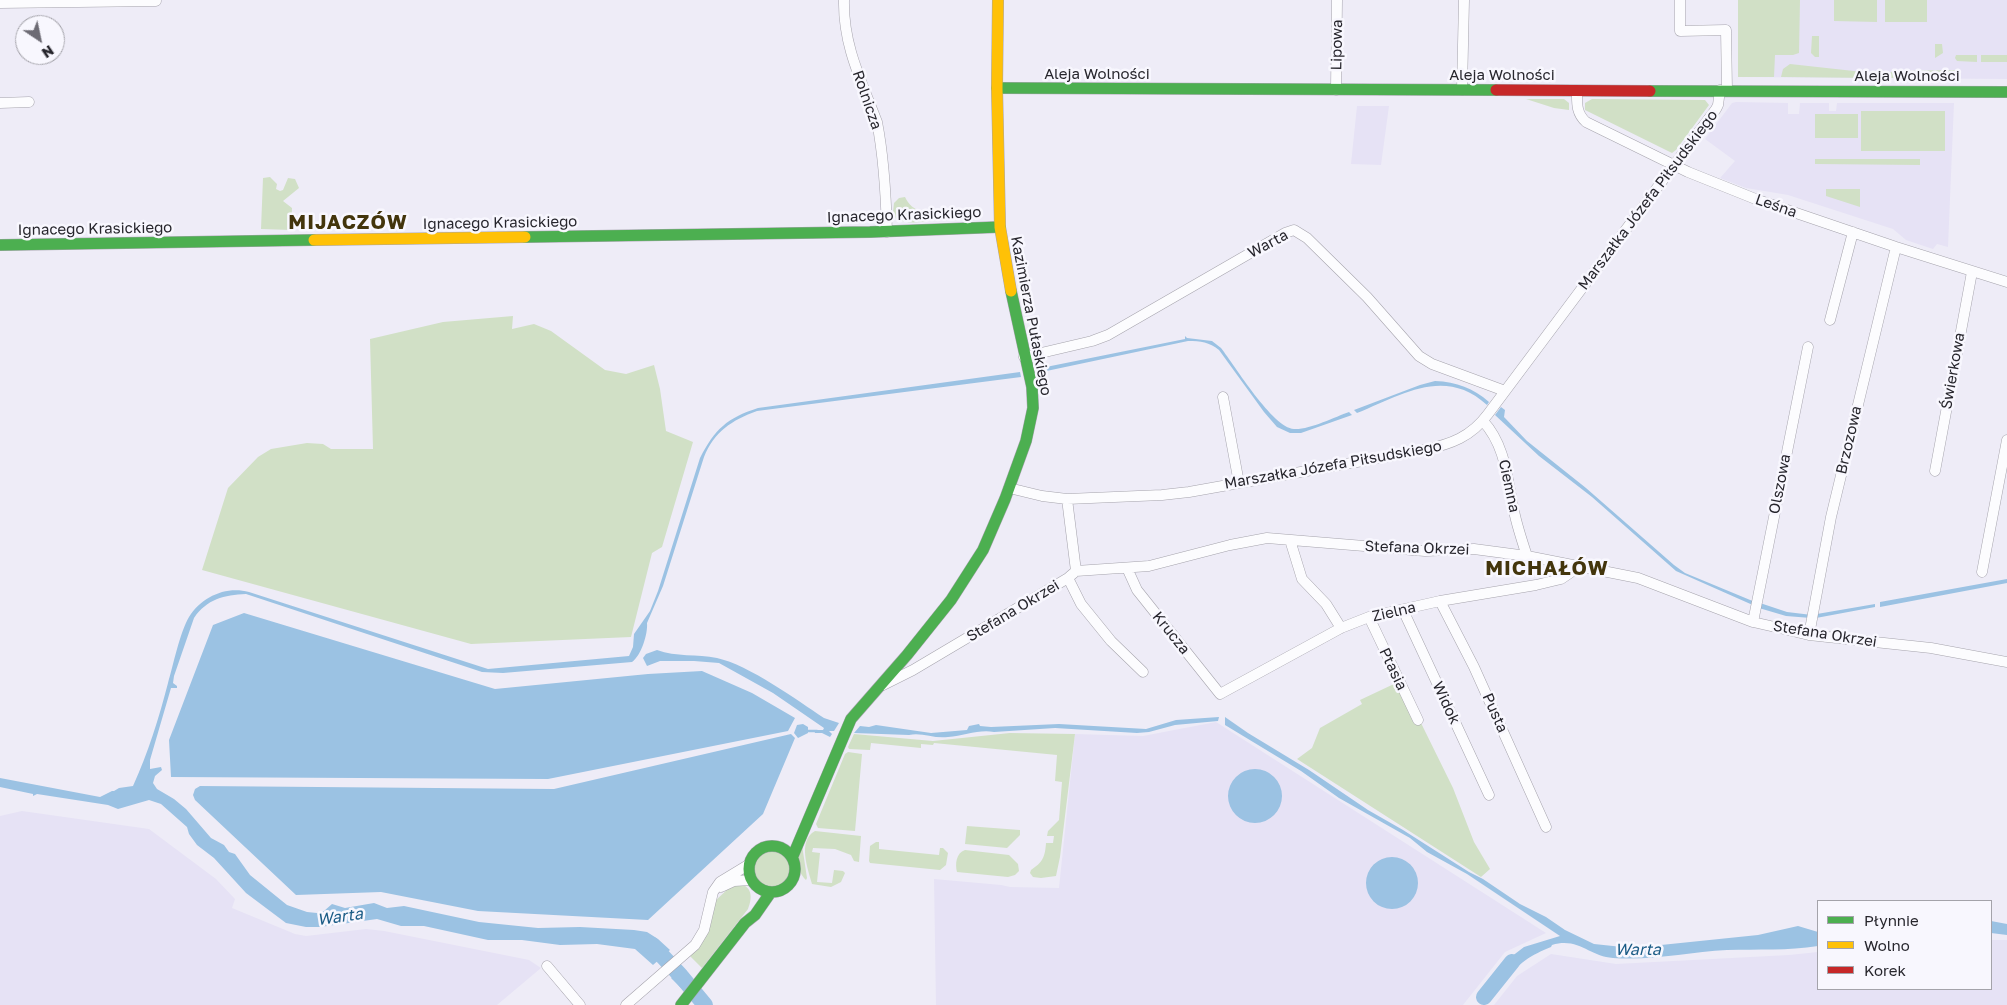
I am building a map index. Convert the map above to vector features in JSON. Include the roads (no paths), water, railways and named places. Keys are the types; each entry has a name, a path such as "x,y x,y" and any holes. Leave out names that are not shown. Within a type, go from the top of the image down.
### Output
{"street":[{"name":"Rolnicza","path":"844,0 844,20 850,53 877,122 879,132 886,189 887,232"},
{"name":"Kazimierza Pułaskiego","path":"792,858 851,719 928,630 973,568 992,531 1026,441 1033,408 1031,384 1007,273 1000,227 997,88 998,0"},
{"name":"Lipowa","path":"1336,90 1337,0"},
{"path":"1462,90 1464,0"},
{"name":"Marszałka Józefa Piłsudskiego","path":"1009,488 1067,499 1162,495 1443,446 1466,436 1485,418 1718,105 1724,90 1726,30 1680,31 1680,0"},
{"path":"0,3 156,1"},
{"name":"Aleja Wolności","path":"997,88 2007,92"},
{"name":"Leśna","path":"1577,91 1577,110 1580,117 1586,122 1704,179 1758,200 1896,247 2007,282"},
{"path":"0,103 29,102"},
{"name":"Ignacego Krasickiego","path":"0,245 887,232 1000,227"},
{"name":"Warta","path":"1024,358 1092,341 1108,335 1276,238 1294,230 1307,238 1367,297 1419,356 1432,364 1505,391"},
{"path":"1830,320 1853,232"},
{"name":"Brzozowa","path":"1809,635 1816,606 1831,517 1896,247"},
{"name":"Świerkowa","path":"1935,471 1972,272"},
{"name":"Olszowa","path":"1754,618 1808,347"},
{"path":"1224,398 1239,483"},
{"name":"Ciemna","path":"1485,418 1498,443 1506,468 1514,514 1527,556"},
{"path":"1982,572 2007,440"},
{"path":"1067,499 1076,571"},
{"name":"Stefana Okrzei","path":"879,686 889,684 913,670 1068,578 1076,571 1149,566 1252,540 1267,538 1425,551 1474,550 1527,556 1638,578 1809,635 1931,648 2007,662"},
{"path":"1290,540 1302,579 1326,604 1341,628"},
{"name":"Zielna","path":"1220,694 1341,628 1369,617 1440,601 1561,579 1580,566"},
{"name":"Krucza","path":"1126,568 1137,590 1220,694"},
{"path":"1068,578 1081,604 1110,640 1143,672"},
{"name":"Pusta","path":"1440,601 1474,667 1546,827"},
{"name":"Widok","path":"1403,610 1489,795"},
{"name":"Ptasia","path":"1369,617 1418,720"},
{"name":"Kazimierza Pułaskiego","path":"778,846 788,841 811,814"},
{"path":"626,1005 679,960 701,937 707,922 711,898 720,882 748,865 753,854 762,848 778,846 784,849 792,858 795,868 793,879 785,888 771,892 755,915 745,923 681,1004"},
{"path":"745,923 754,899 753,883 748,865"},
{"path":"716,890 734,882 753,883 771,892"},
{"path":"547,966 580,1005"}],"water":[{"path":"1185,336 1187,338 1212,341 1221,348 1265,408 1285,426 1300,429 1349,412 1352,415 1301,433 1290,433 1277,427 1219,350 1212,345 1201,342 1188,341 1037,373 1036,369 1185,339"},
{"path":"1020,372 1021,377 757,411 740,418 725,428 713,441 704,457 663,586 647,623 643,644 632,662 503,673 482,672 246,594 223,597 210,602 194,618 174,676 173,683 177,688 171,688 150,760 150,769 161,767 162,770 155,776 153,783 157,789 186,809 211,838 224,845 229,852 235,854 250,875 287,905 307,912 317,913 324,911 332,904 345,908 374,903 387,908 404,906 479,922 538,928 580,927 647,932 670,950 653,965 635,949 597,944 560,945 522,940 488,940 424,926 401,926 377,919 320,927 306,927 286,923 246,893 214,858 197,845 189,834 187,827 161,804 149,800 118,809 108,805 37,794 33,796 33,794 0,787 0,778 100,797 119,788 133,786 153,735 186,623 200,604 223,592 249,592 488,669 629,656 633,647 634,634 650,611 658,591 700,458 711,439 723,426 738,416 758,408"},
{"path":"1435,381 1464,387 1477,393 1489,402 1487,405 1471,393 1455,387 1439,386 1406,392 1357,413 1354,410 1420,385"},
{"path":"1501,407 1505,410 1504,417 1527,441 1586,488 1674,565 1685,573 1755,602 1755,606 1676,571 1592,497 1539,456 1495,415"},
{"path":"2007,579 2007,583 1880,607 1880,602"},
{"path":"1760,603 1787,612 1812,615 1811,618 1786,616 1759,608"},
{"path":"1875,604 1875,607 1816,618 1817,614"},
{"path":"244,613 495,689 648,674 702,671 752,693 795,718 788,731 548,779 171,777 169,740 213,625"},
{"path":"657,650 672,654 717,658 730,662 758,675 824,718 839,723 834,731 829,731 832,734 830,737 822,733 815,733 814,730 823,730 824,728 773,693 719,663 660,661 647,666 643,658 646,654"},
{"path":"1219,717 1218,721 1175,725 1137,733 1055,728 983,731 943,737 919,734 854,733 860,726 869,727 876,725 931,733 967,730 969,726 979,724 980,726 991,727 1059,724 1146,729 1176,720"},
{"path":"1225,717 1368,810 1483,879 1520,904 1594,944 1632,948 1758,935 1798,926 1817,932 1817,946 1727,950 1627,959 1605,957 1577,945 1561,943 1552,945 1525,960 1506,981 1494,978 1511,957 1524,947 1560,936 1467,874 1427,852 1410,838 1339,798 1301,771 1225,725"},
{"path":"803,724 808,727 808,733 798,738 794,733 797,725"},
{"path":"791,734 795,738 763,814 648,920 478,911 381,892 296,895 195,800 193,795 195,789 200,786 554,789"},
{"path":"1255,769 1265,771 1274,777 1280,786 1282,796 1280,806 1274,815 1265,821 1255,823 1245,821 1236,815 1230,806 1228,796 1230,786 1236,777 1245,771"},
{"path":"1387,857 1397,857 1406,861 1414,869 1418,883 1414,897 1406,905 1397,909 1387,909 1378,905 1370,897 1366,888 1366,878 1370,869 1378,861"},
{"path":"1992,921 2007,924 2007,935 1992,933"},
{"path":"680,971 687,978 681,988 671,978"},
{"path":"1483,990 1497,992 1491,998 1478,996"},
{"path":"701,992 704,999 711,1005 697,1005 694,1002"}],"waterway":[{"path":"805,731 817,731"},
{"name":"Warta","path":"645,944 652,945 705,1005"},
{"name":"Warta","path":"1484,997 1512,962"}],"district":[{"name":"MIJACZÓW","path":"348,223"},
{"name":"MICHAŁÓW","path":"1547,569"}]}
